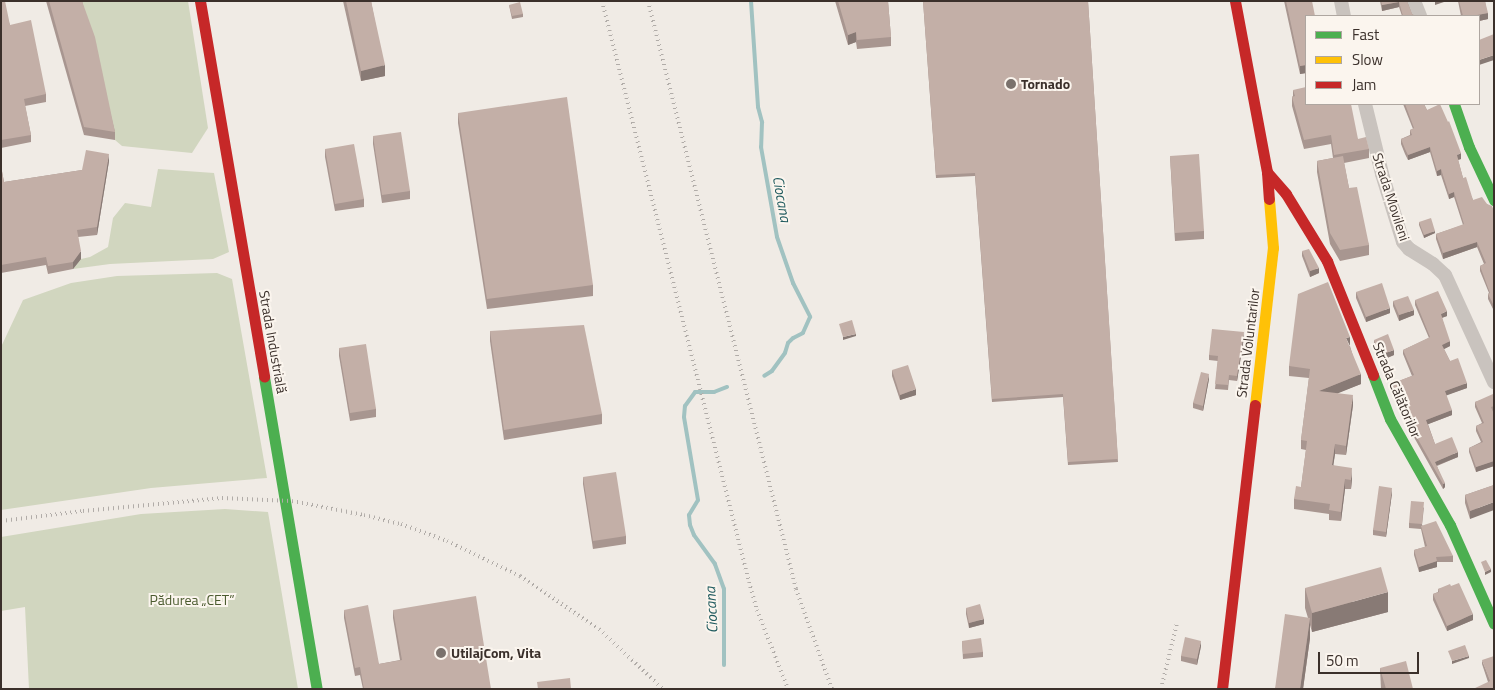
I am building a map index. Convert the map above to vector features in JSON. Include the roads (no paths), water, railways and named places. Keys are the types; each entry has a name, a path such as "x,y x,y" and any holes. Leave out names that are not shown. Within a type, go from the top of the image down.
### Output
{"main road":[{"name":"Strada Industrială","path":"200,1 317,689"},
{"name":"Strada Voluntarilor","path":"1222,689 1271,274 1272,215 1267,172 1235,1"},
{"path":"1454,105 1469,147 1494,200"},
{"name":"Strada Călătorilor","path":"1267,172 1286,194 1326,261 1348,308 1390,419 1408,455 1450,525 1494,624"}],"street":[{"path":"1341,1 1344,15"},
{"path":"1414,1 1420,15"},
{"name":"Strada Movileni","path":"1365,105 1382,174 1403,242 1409,249 1433,264 1445,276 1494,382"}],"waterway":[{"name":"Ciocana","path":"751,1 758,107 762,122 761,147 777,237 793,283 810,317 803,333 788,343 785,353 772,371 764,376"},
{"name":"Ciocana","path":"724,665 724,589 715,564 694,535 690,525 689,515 698,500 684,417 685,406 695,392 714,392 727,387"}],"railway":[{"path":"602,1 749,582 757,610 788,689"},
{"path":"648,1 796,589 832,689"},
{"path":"1,521 222,498 292,501 401,524 447,541 520,576 599,629 663,689"},
{"path":"1161,689 1177,623"}],"place":[{"name":"Tornado","path":"1011,84"},
{"name":"UtilajCom, Vita","path":"441,653"}],"park label":[{"name":"Pădurea „CET”","path":"192,600"}]}
